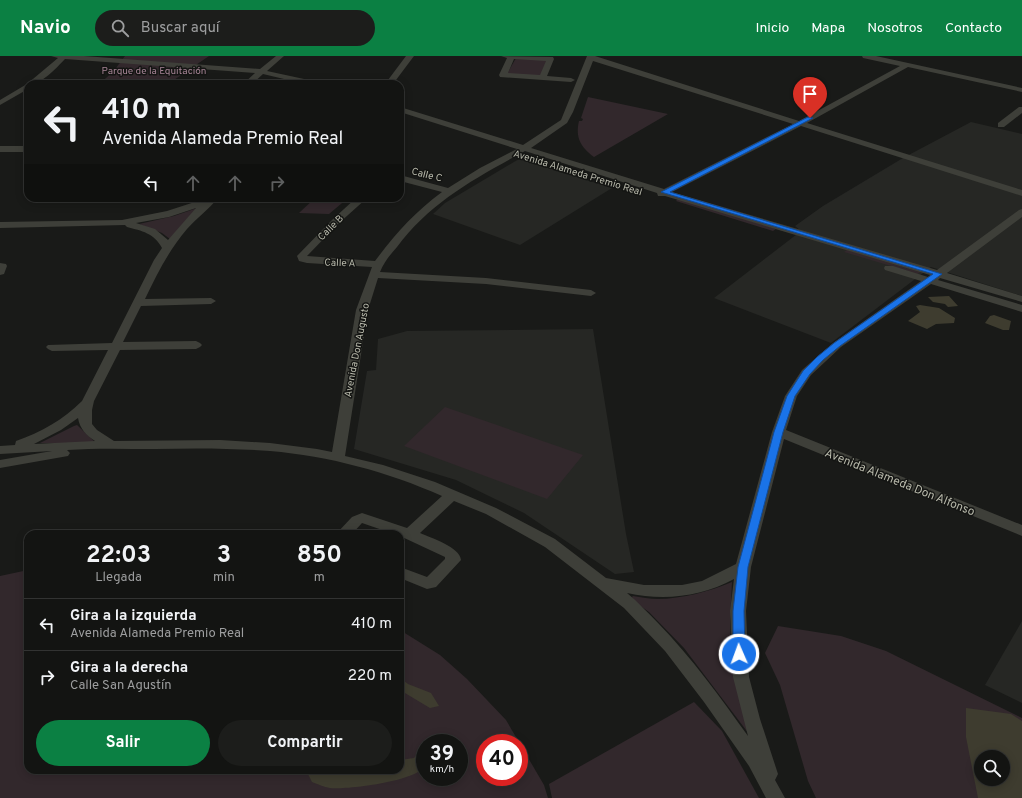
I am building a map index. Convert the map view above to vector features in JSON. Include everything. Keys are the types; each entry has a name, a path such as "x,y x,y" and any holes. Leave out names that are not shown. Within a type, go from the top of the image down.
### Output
{"street":[{"path":"55,56 204,66 263,72 298,80"},
{"path":"36,80 52,68 64,56"},
{"path":"252,80 280,56"},
{"path":"391,80 410,56"},
{"path":"505,56 550,58 543,78"},
{"path":"512,56 503,74 504,75 571,80"},
{"path":"866,56 1022,90"},
{"path":"590,57 1022,193"},
{"name":"Avenida Don Augusto","path":"338,457 362,310 378,264 404,230 429,206 449,191 520,150 564,120 569,112 590,57"},
{"path":"661,194 801,123 907,65"},
{"path":"0,103 24,88"},
{"path":"1001,125 1022,109"},
{"name":"Avenida Alameda Premio Real","path":"404,110 437,121 444,131 520,150 934,277 1022,299"},
{"path":"0,149 24,149"},
{"name":"Calle C","path":"404,179 449,191"},
{"path":"0,225 122,223 169,214 203,202"},
{"path":"114,446 99,437 86,426 84,413 88,401 158,260 167,247 209,202"},
{"name":"Calle B","path":"303,259 302,256 335,222 358,202"},
{"path":"777,798 751,719 741,677 738,611 743,567 778,432 791,396 806,372 820,358 1022,212"},
{"path":"122,223 155,232 163,239 167,247"},
{"name":"Calle A","path":"303,259 378,264"},
{"path":"0,266 2,266 2,270 0,272"},
{"path":"374,275 486,281 591,293"},
{"name":"Avenida Alameda Premio Real","path":"934,277 1022,310"},
{"path":"137,303 211,301"},
{"path":"52,347 196,345"},
{"path":"2,450 34,439 56,428 76,414 88,401"},
{"name":"Avenida Alameda Don Alfonso","path":"778,432 1022,531"},
{"path":"2,450 56,446 220,444 270,447 338,457 386,470 430,485 491,511 550,543 630,604 681,660 710,697 755,761 777,798"},
{"path":"0,464 114,446"},
{"path":"410,534 437,507 452,495"},
{"path":"347,530 357,520 362,518 398,530"},
{"path":"404,532 450,554 453,556 454,560 431,583 427,583 404,574"},
{"path":"602,582 641,590 684,590 706,585 743,567"}],"shaded area":[{"path":"971,122 1022,134 1022,296 931,267 831,343 714,298 801,231 795,226 823,206 903,158"},
{"path":"519,159 612,188 520,245 433,214 445,203"},
{"path":"949,296 958,306 948,307 945,304 933,302 928,297"},
{"path":"920,305 939,308 955,318 954,323 936,324 927,329 908,321 920,312 916,306"},
{"path":"994,315 1011,321 1009,330 1003,330 985,323 990,316"},
{"path":"593,329 626,534 634,572 615,574 524,513 456,480 354,449 367,371 376,370 378,339 407,331"},
{"path":"1022,621 1022,703 985,685"},
{"path":"404,681 431,693 439,706 430,708 404,692"},
{"path":"966,708 1011,714 1022,721 1022,798 978,798 976,786 1010,786 1010,750 974,750 974,778 966,737"},
{"path":"416,756 416,773 397,780 366,786 330,788 312,782 308,774 404,774 404,759 414,758"}],"green space":[{"name":"Parque de la Equitación","path":"125,56 209,56 174,80 104,80 113,72"},
{"path":"516,58 547,60 541,76 507,74"},
{"path":"588,97 668,114 594,157 582,146 578,132 579,121 582,121 583,119 581,118"},
{"path":"679,198 776,229 773,231 676,201"},
{"path":"311,202 343,202 329,214 299,213"},
{"path":"197,208 170,239 162,233 139,224 174,216"},
{"path":"847,250 920,272 918,274 844,252"},
{"path":"445,407 583,455 547,499 404,446"},
{"path":"77,425 96,443 40,443 74,426"},
{"path":"24,571 24,774 404,774 404,632 440,655 467,679 506,720 514,734 476,734 476,786 528,786 528,758 544,785 548,798 0,798 0,576"},
{"path":"732,582 730,621 732,664 749,734 684,648 649,612 633,601 632,597 658,599 676,598 705,591"},
{"path":"778,626 841,636 886,651 1022,718 1022,798 816,798 808,781 780,685 765,653"},
{"path":"694,702 722,731 759,798 552,798 549,784"}],"route":[{"path":"739,654 738,611 743,567 778,432 791,396 806,372 820,358 939,274 664,192 810,118"}]}
